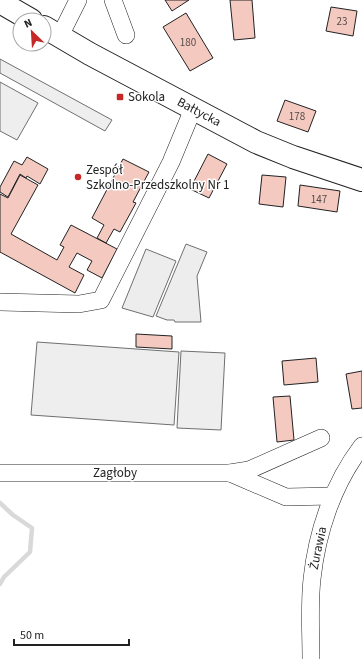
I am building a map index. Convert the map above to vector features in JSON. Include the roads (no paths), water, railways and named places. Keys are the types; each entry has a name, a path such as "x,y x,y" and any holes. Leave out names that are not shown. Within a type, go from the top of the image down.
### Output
{"main road":[{"path":"0,2 17,12"},
{"name":"Bałtycka","path":"52,31 90,54 268,147 362,180"}],"street":[{"path":"52,31 78,0"},
{"path":"113,0 126,35"},
{"path":"0,302 79,304 101,300 171,162 194,109"},
{"name":"Zagłoby","path":"0,473 230,473 249,470 321,438"},
{"name":"Żurawia","path":"311,659 312,580 319,538 332,496 362,446"},
{"name":"Zagłoby","path":"230,473 286,496 332,496"}],"waterway":[{"path":"0,503 13,515 32,528 30,552 4,577 0,584"}],"place":[{"name":"Sokola","path":"120,97"},
{"name":"Zespół Szkolno-Przedszkolny Nr 1","path":"78,177"}]}
